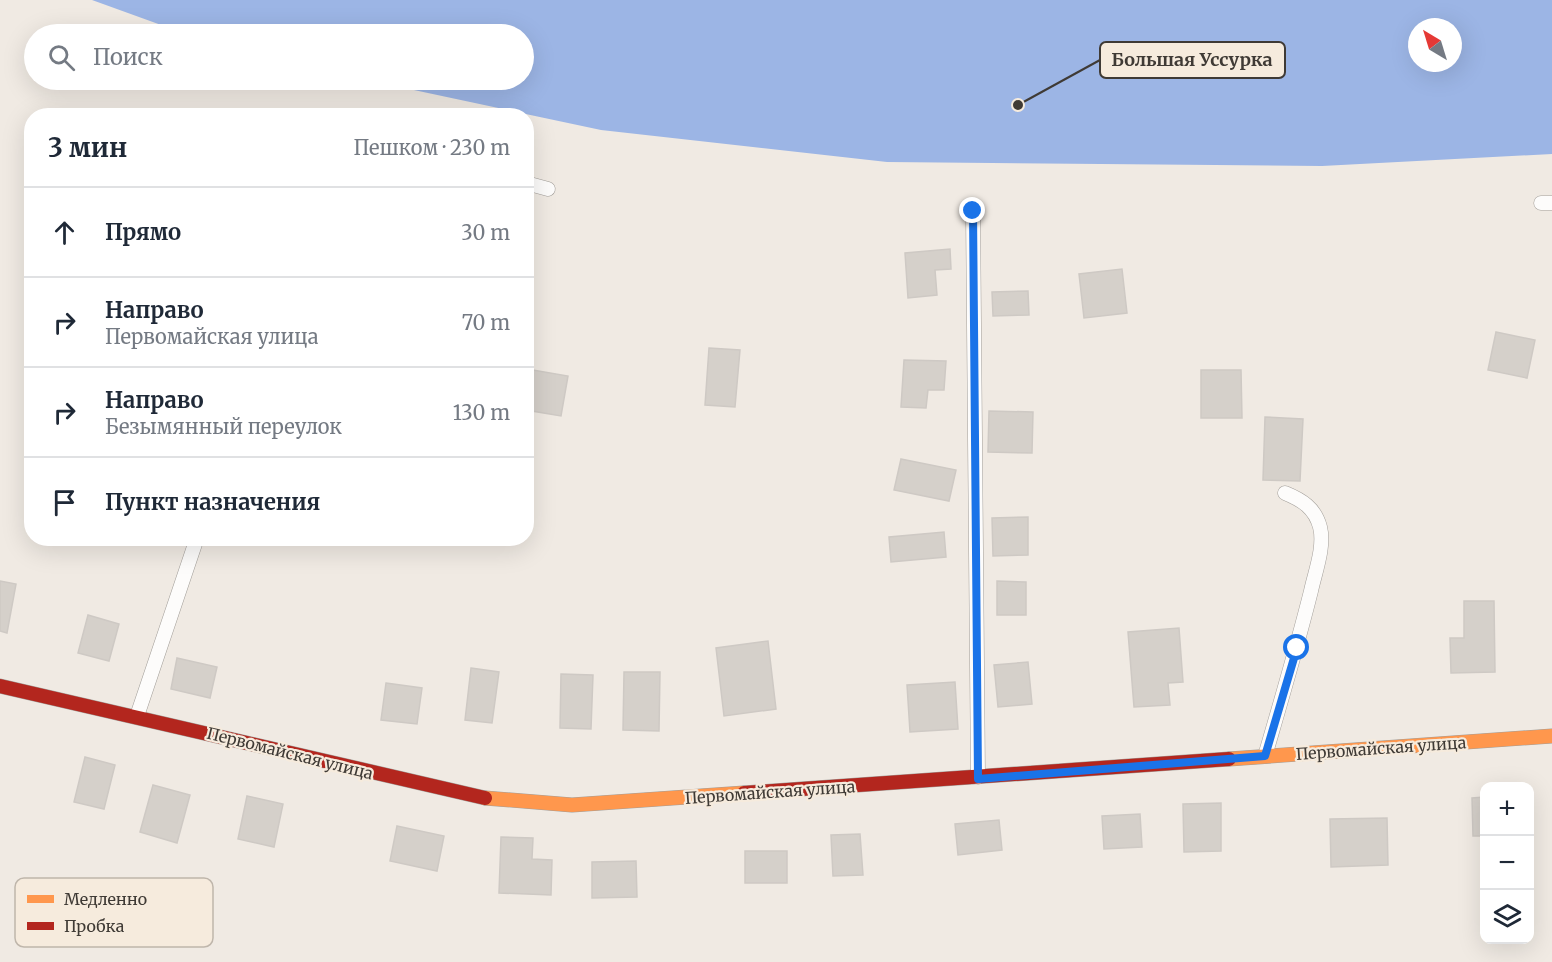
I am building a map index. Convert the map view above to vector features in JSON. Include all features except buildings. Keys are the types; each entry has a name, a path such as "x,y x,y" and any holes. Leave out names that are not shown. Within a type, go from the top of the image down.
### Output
{"main road":[{"name":"Первомайская улица","path":"0,686 482,798 540,805 572,805 978,779 1552,736"}],"lane":[{"path":"534,185 548,189"},
{"path":"973,211 978,779"},
{"path":"1265,756 1297,648 1319,554 1320,529 1315,515 1304,501 1286,493"},
{"path":"137,716 194,546"}],"water":[{"path":"92,0 1552,0 1552,154 1322,166 887,162 601,130 534,116 534,108 498,108 414,90 534,90 534,24 158,24"}],"traffic: slow":[{"path":"1229,759 1552,736"},
{"path":"485,798 572,805 744,793"}],"traffic: jam":[{"path":"0,686 485,798"},
{"path":"744,793 1229,759"}],"place":[{"name":"Большая Уссурка","path":"1018,105"}],"route":[{"path":"973,211 978,779 1265,756 1297,648"}]}
